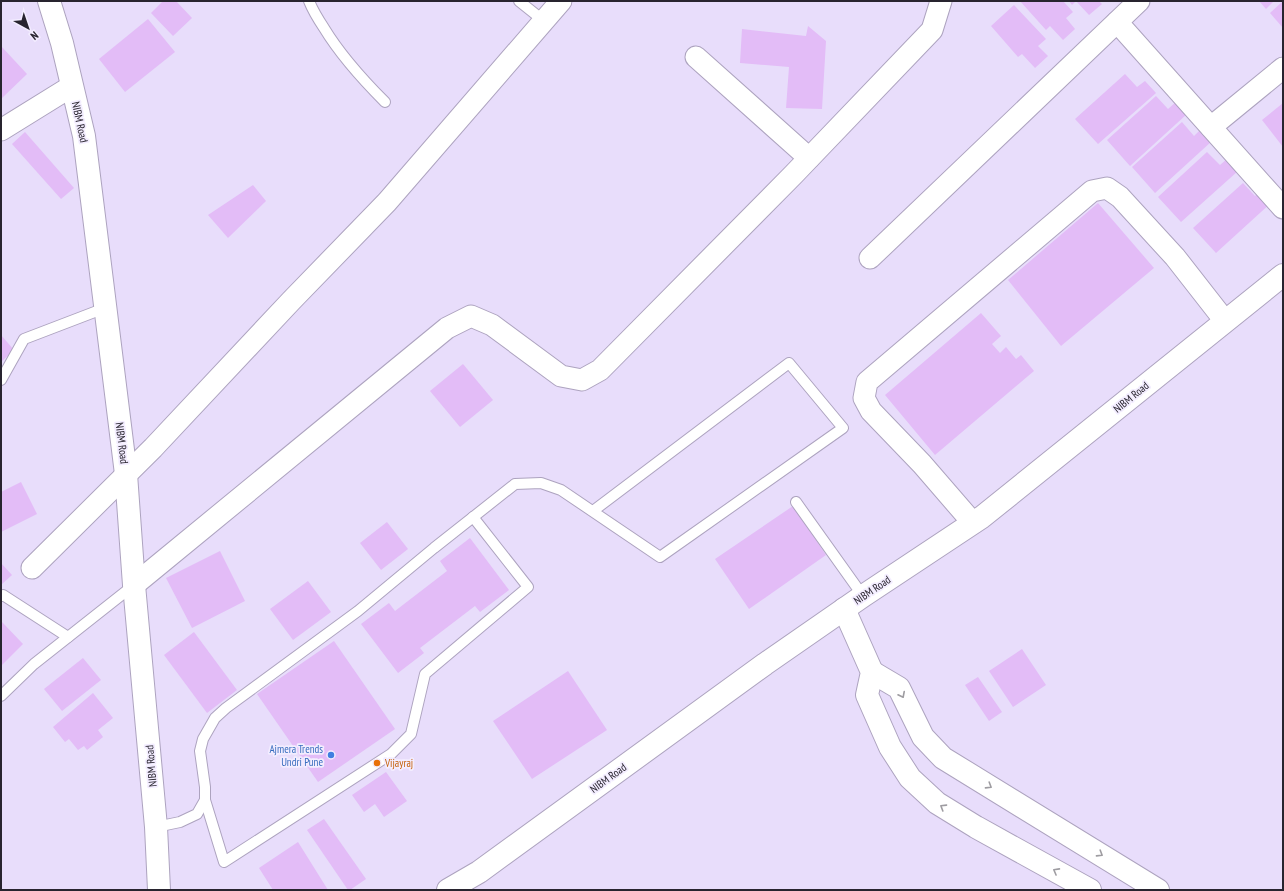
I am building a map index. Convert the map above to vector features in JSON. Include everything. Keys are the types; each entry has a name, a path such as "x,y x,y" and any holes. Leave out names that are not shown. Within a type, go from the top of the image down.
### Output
{"main road":[{"name":"NIBM Road","path":"52,3 84,136 126,474 134,585 156,827 159,890"},
{"name":"NIBM Road","path":"448,890 479,872 765,664 863,596 982,517 1283,275"},
{"path":"844,609 872,672 899,688 924,737 943,758 1158,890"},
{"path":"872,672 867,695 890,747 910,778 936,803 976,827 1090,890"}],"street":[{"path":"32,568 154,448 291,301 387,202 561,1"},
{"path":"134,585 447,328 471,316 492,325 561,376 582,380 600,370 809,158 932,30 941,1"},
{"path":"870,258 1139,1"},
{"path":"1116,22 1283,208"},
{"path":"696,58 809,158"},
{"path":"1211,127 1283,68"},
{"path":"1,130 72,86"},
{"path":"973,523 922,464 871,411 864,398 867,382 1092,191 1107,188 1120,197 1175,257 1225,321"}],"lane":[{"path":"309,1 336,47 360,77 385,102"},
{"path":"519,1 544,20"},
{"path":"1,380 24,339 105,308"},
{"path":"473,517 528,587 424,674 411,734 391,754 224,862 205,800 205,787 200,751 203,739 215,718 226,708 358,611 473,517 515,484 541,483 562,490 660,557 843,428 789,363 593,511"},
{"path":"796,502 863,596"},
{"path":"1,696 34,664 134,585"},
{"path":"1,596 2,595 68,637"},
{"path":"156,827 180,822 197,814 205,800"}],"building":[{"path":"163,1 176,1 192,18 173,36 151,13"},
{"path":"1020,1 1063,1 1073,12 1066,18 1075,29 1063,40 1050,26 1046,30"},
{"path":"1069,1 1076,1 1072,5"},
{"path":"1076,1 1099,1 1102,4 1089,15"},
{"path":"1259,1 1274,1 1266,9"},
{"path":"1283,1 1283,28 1270,13"},
{"path":"1014,5 1046,39 1038,46 1048,56 1035,68 1022,54 1018,57 991,26"},
{"path":"148,19 175,52 125,92 99,59"},
{"path":"808,26 826,41 822,109 786,108 789,67 740,63 742,29 806,36"},
{"path":"1,46 27,74 1,99"},
{"path":"1125,74 1137,87 1145,81 1156,93 1098,144 1075,119"},
{"path":"1156,96 1168,109 1176,102 1187,114 1130,166 1107,140"},
{"path":"1283,103 1283,147 1262,120"},
{"path":"1182,122 1194,136 1201,129 1212,141 1155,193 1132,167"},
{"path":"25,132 74,188 61,199 12,144"},
{"path":"1207,152 1220,165 1227,159 1238,171 1181,222 1158,197"},
{"path":"1243,183 1255,196 1262,189 1273,201 1216,253 1193,228"},
{"path":"253,185 266,201 228,238 208,215"},
{"path":"1098,203 1154,268 1061,346 1008,280"},
{"path":"981,313 1001,336 992,344 1000,353 1006,347 1016,359 1021,355 1034,371 935,455 885,395"},
{"path":"1,335 14,350 1,362"},
{"path":"463,364 493,400 460,427 430,391"},
{"path":"21,482 37,514 1,532 1,492"},
{"path":"793,506 826,555 749,609 715,559"},
{"path":"387,522 408,549 381,570 360,543"},
{"path":"470,538 509,590 480,612 475,606 420,648 424,653 398,673 361,624 389,603 395,611 447,571 440,561"},
{"path":"220,551 245,601 192,628 166,578"},
{"path":"1,563 12,575 1,585"},
{"path":"308,581 331,612 293,640 270,609"},
{"path":"1,621 23,644 1,666"},
{"path":"194,632 237,690 207,713 164,655"},
{"path":"334,641 395,729 318,782 257,694"},
{"path":"1022,649 1046,685 1013,707 989,671"},
{"path":"83,658 101,680 62,711 44,689"},
{"path":"568,671 607,730 532,779 493,721"},
{"path":"978,677 1002,712 989,721 965,685"},
{"path":"93,693 113,718 98,730 103,737 87,750 84,746 78,750 69,739 65,742 53,727"},
{"path":"386,772 407,801 384,817 375,804 364,812 352,795"},
{"path":"324,819 366,879 350,890 348,890 307,830"},
{"path":"298,842 328,890 273,890 259,868"}],"place":[{"name":"Ajmera Trends Undri Pune","path":"331,755"},
{"name":"Vijayraj","path":"377,763"}]}
